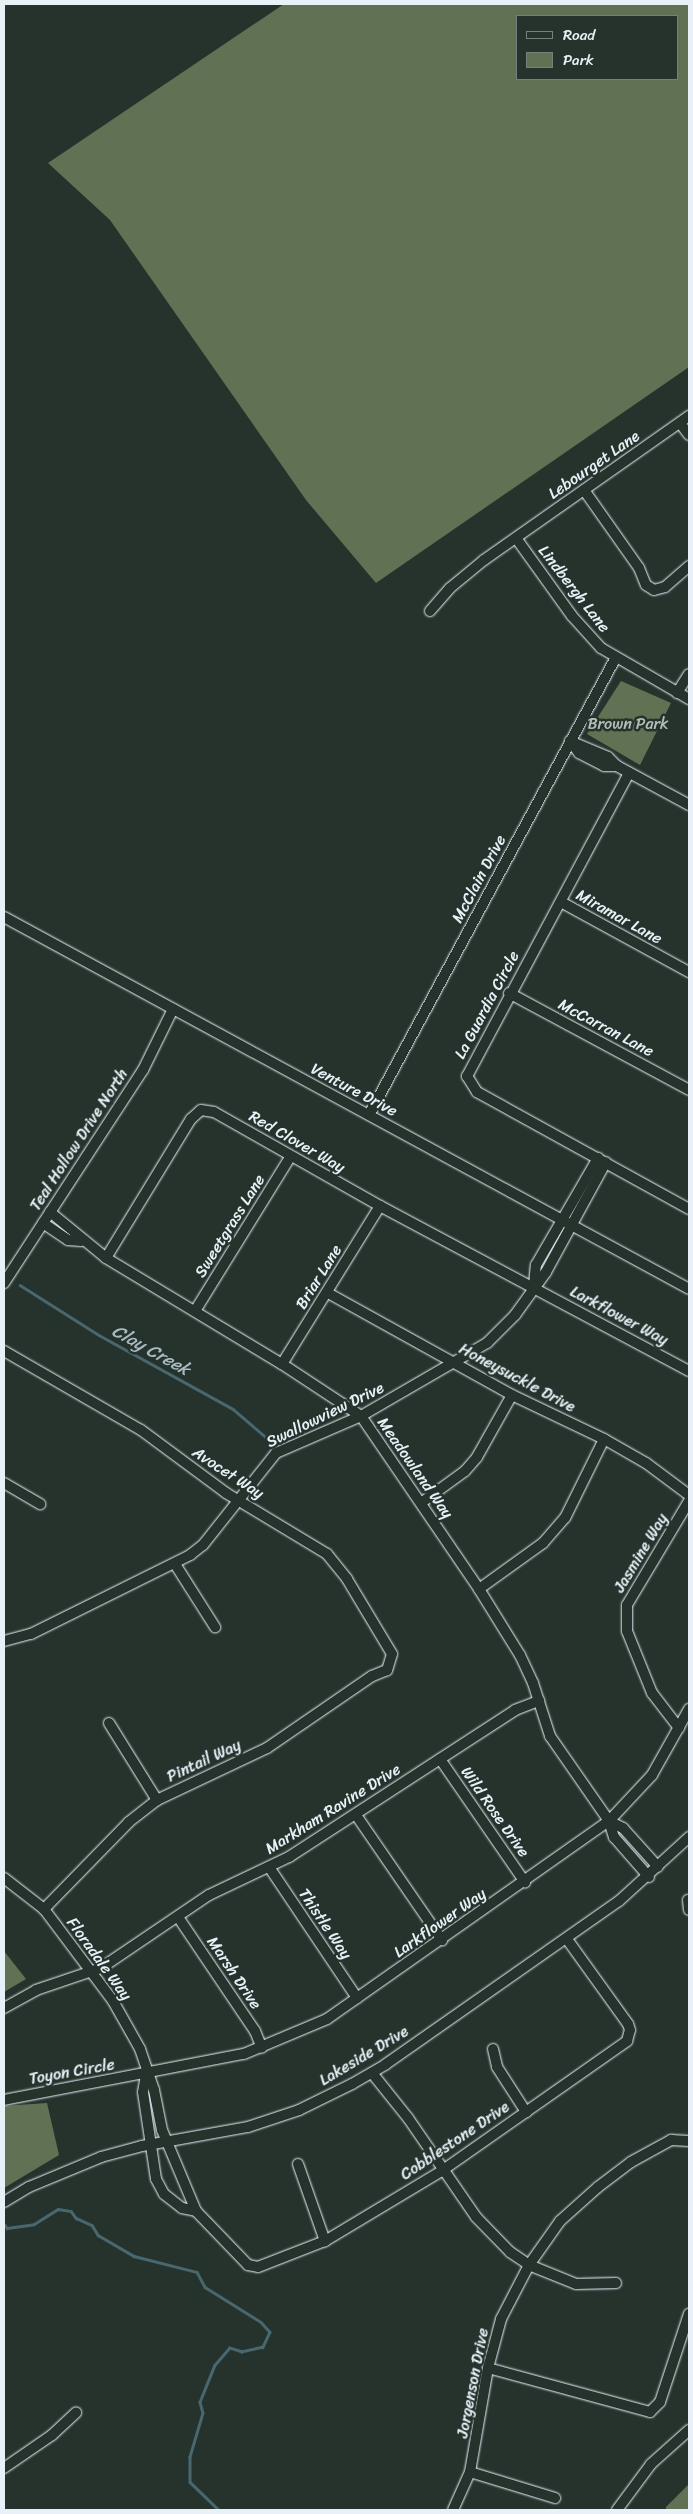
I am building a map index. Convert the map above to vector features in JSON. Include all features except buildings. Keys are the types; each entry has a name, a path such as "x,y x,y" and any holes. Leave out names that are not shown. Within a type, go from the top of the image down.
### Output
{"street":[{"name":"Lebourget Lane","path":"430,611 466,574 689,416"},
{"path":"680,422 689,436"},
{"path":"584,490 639,568 646,585 654,590 665,587 689,566"},
{"name":"Lindbergh Lane","path":"516,538 584,631 616,659 689,699"},
{"name":"McClain Drive","path":"369,1115 616,659"},
{"path":"677,693 689,674"},
{"path":"570,741 608,757 617,766 689,805"},
{"name":"La Guardia Circle","path":"629,772 561,902 469,1066 467,1076 477,1092 689,1209"},
{"name":"Miramar Lane","path":"561,902 689,972"},
{"name":"Venture Drive","path":"4,917 689,1289"},
{"name":"McCarran Lane","path":"509,993 689,1090"},
{"name":"Teal Hollow Drive North","path":"4,1283 143,1070 173,1009"},
{"name":"Red Clover Way","path":"106,1258 191,1119 201,1110 214,1112 290,1157 534,1287"},
{"name":"Sweetgrass Lane","path":"195,1311 290,1157"},
{"name":"Swallowview Drive","path":"534,1287 536,1265 562,1220 602,1160"},
{"name":"Swallowview Drive","path":"4,1641 31,1634 176,1564 204,1545 237,1500 276,1453 361,1416 456,1362 503,1328 546,1272 572,1225 602,1160"},
{"name":"Briar Lane","path":"282,1364 380,1206"},
{"name":"Meadowland Way","path":"50,1212 75,1230 81,1241 106,1258 282,1364 361,1416 479,1589 520,1655 539,1701 550,1736 609,1821 614,1837 649,1877"},
{"name":"Meadowland Way","path":"43,1223 68,1240 81,1241"},
{"name":"Larkflower Way","path":"534,1287 689,1371"},
{"name":"Honeysuckle Drive","path":"328,1292 512,1395 604,1438 646,1463 689,1495"},
{"name":"Avocet Way","path":"4,1351 141,1430 237,1500 313,1544 338,1564 392,1654 392,1661"},
{"path":"421,1503 465,1472 477,1458 512,1395"},
{"path":"479,1589 543,1543 565,1518 604,1438"},
{"path":"4,1483 40,1504"},
{"name":"Jasmine Way","path":"679,1728 652,1693 626,1631 628,1605 689,1501"},
{"path":"176,1564 215,1627"},
{"name":"Pintail Way","path":"44,1909 128,1822 157,1800 267,1748 372,1676 387,1670 392,1661"},
{"name":"Markham Ravine Drive","path":"91,1973 222,1888 268,1867 356,1815 515,1710 539,1701"},
{"name":"Larkflower Way","path":"146,2074 262,2048 327,2019 525,1882 609,1821 652,1776 689,1709"},
{"path":"108,1723 157,1800"},
{"name":"Wild Rose Drive","path":"440,1759 525,1882"},
{"path":"356,1815 442,1940"},
{"name":"Meadowland Way","path":"609,1821 623,1828 658,1867"},
{"name":"Lakeside Drive","path":"4,2202 79,2165 150,2145 229,2131 275,2118 372,2073 566,1939 649,1877 689,1836"},
{"name":"Thistle Way","path":"268,1867 357,1998"},
{"name":"Floradale Way","path":"4,1878 44,1909 128,2026 140,2050 146,2074 154,2090 167,2142"},
{"name":"Marsh Drive","path":"178,1917 255,2031 262,2048"},
{"name":"Cobblestone Drive","path":"167,2142 196,2211 248,2265 258,2268 325,2241 443,2170 622,2046 630,2036 628,2024 566,1939"},
{"path":"4,2008 36,1990 91,1973"},
{"path":"493,2049 497,2067 526,2112"},
{"path":"372,2073 491,2235 529,2265 576,2284 616,2283"},
{"name":"Floradale Way","path":"146,2074 143,2092 150,2145"},
{"name":"Toyon Circle","path":"4,2100 146,2074"},
{"name":"Jorgenson Drive","path":"453,2510 470,2472 488,2368 501,2319 529,2265 560,2221 598,2187 631,2162 671,2140 689,2141"},
{"name":"Cobblestone Drive","path":"150,2145 159,2186 182,2208 196,2211"},
{"path":"298,2164 325,2241"},
{"path":"488,2368 650,2412 660,2402 689,2314"},
{"path":"678,2349 689,2352"},
{"path":"4,2468 52,2435 76,2413"},
{"path":"617,2510 651,2464 689,2430"},
{"path":"470,2472 555,2498"}],"green space":[{"path":"284,4 689,4 689,367 376,583 306,500 110,220 48,163"},
{"name":"Brown Park","path":"621,681 671,703 640,765 587,734"},
{"path":"4,1951 26,1979 4,1992"},
{"path":"47,2103 59,2155 4,2188 4,2106"},
{"path":"689,2484 689,2510 666,2510 666,2507"}],"waterway":[{"name":"Clay Creek","path":"20,1285 99,1335 233,1409 268,1439"},
{"path":"5,2225 7,2228 34,2224 58,2209 71,2211 76,2218 92,2225 98,2235 134,2256 197,2272 205,2287 261,2322 270,2332 263,2347 242,2352 230,2348 215,2365 200,2402 203,2413 190,2457 190,2482 219,2510"}]}
